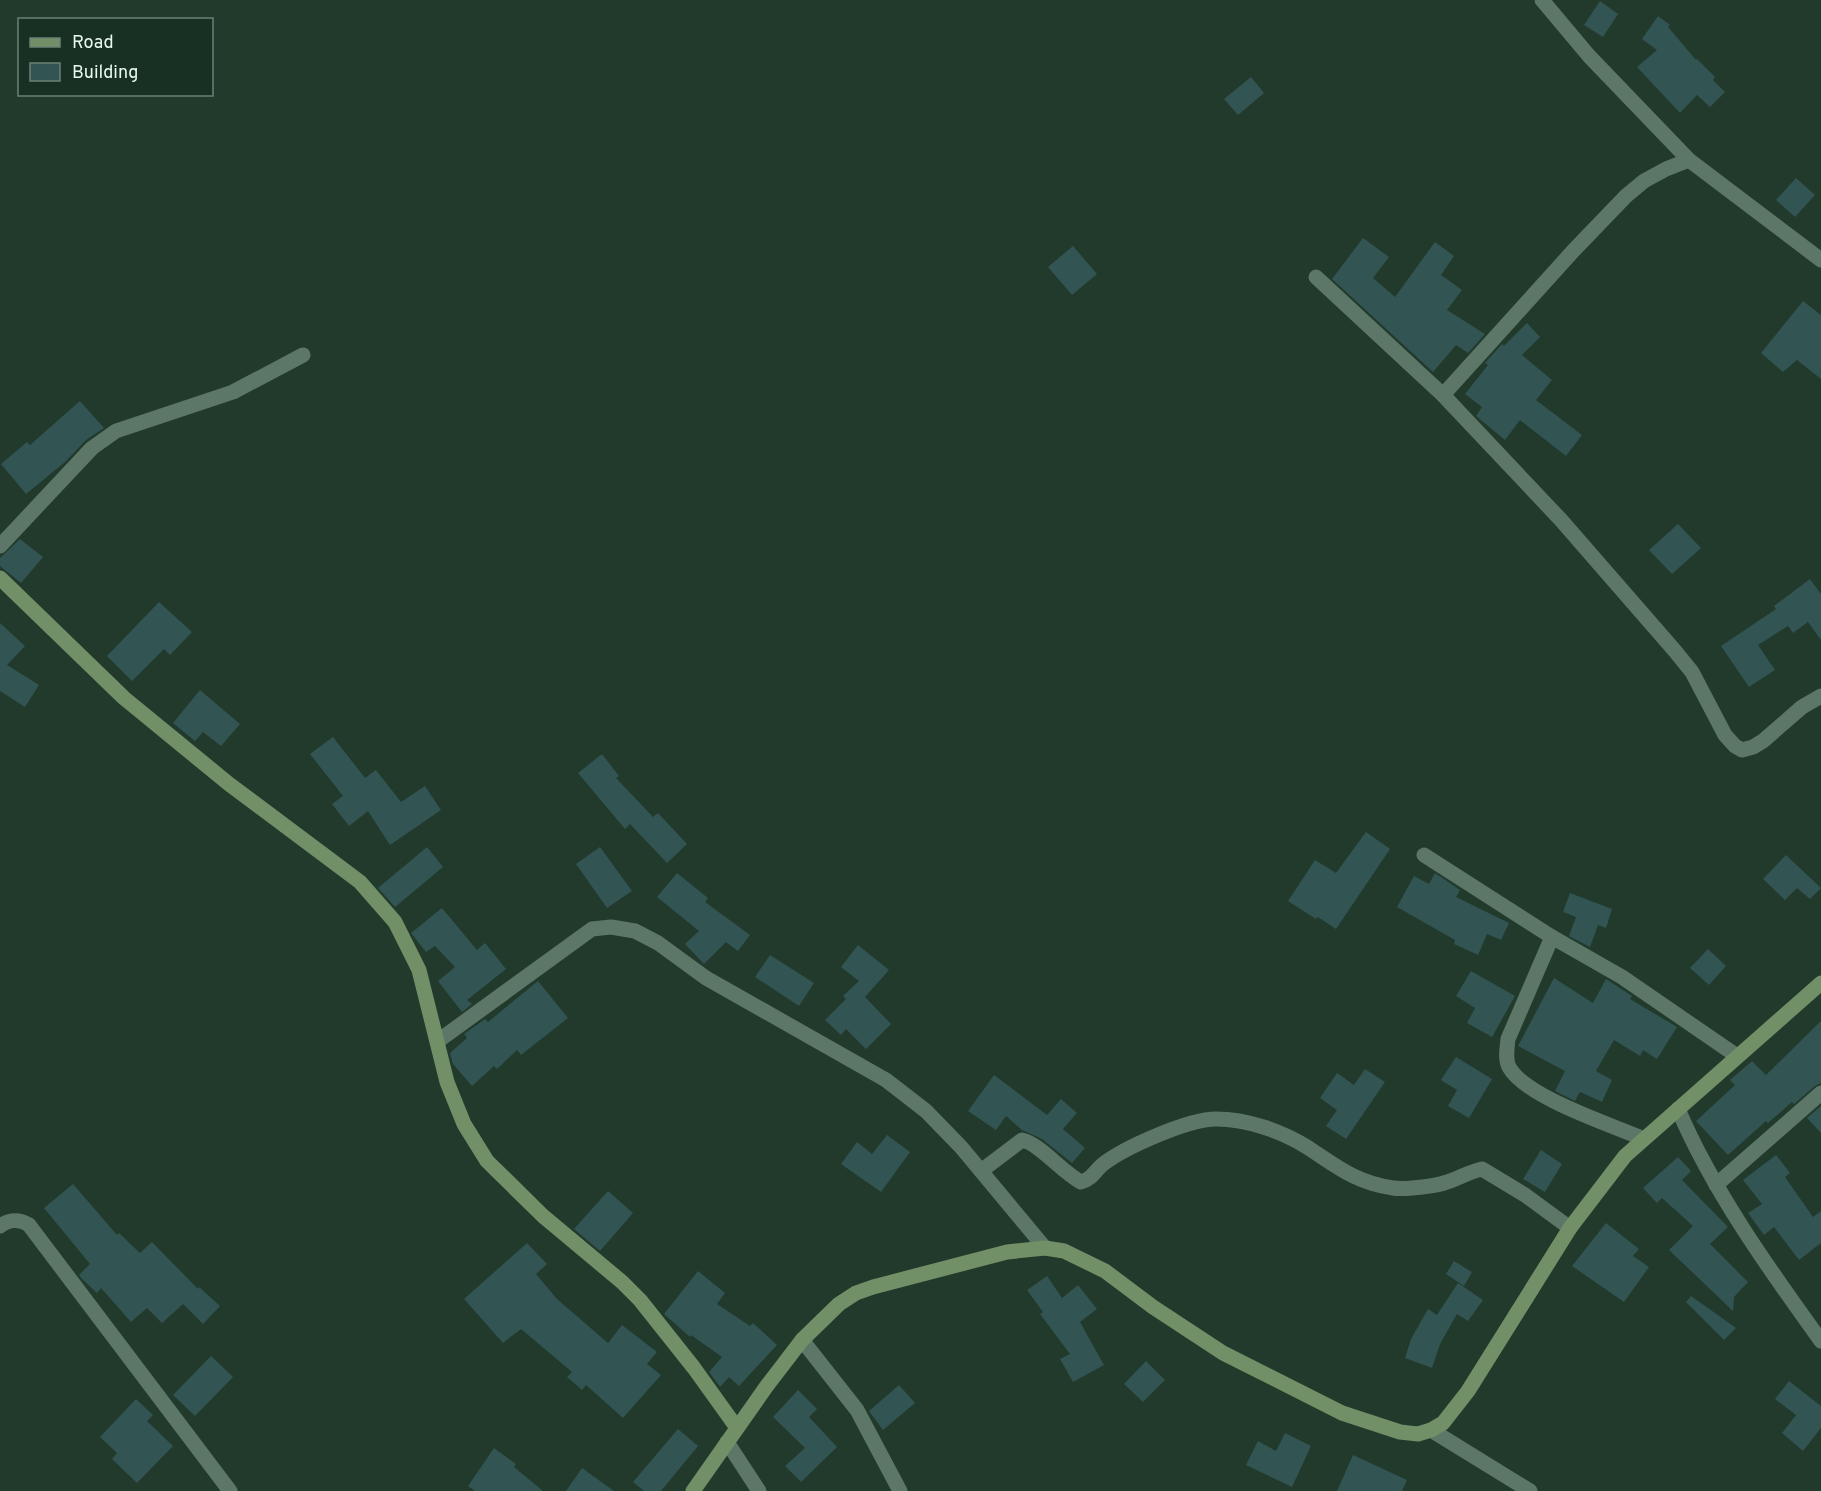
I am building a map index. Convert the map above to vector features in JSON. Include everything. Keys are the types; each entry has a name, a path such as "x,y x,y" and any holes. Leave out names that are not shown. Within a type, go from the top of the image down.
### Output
{"street":[{"path":"1542,0 1589,56 1689,160 1821,260"},
{"path":"1443,395 1626,196 1644,182 1689,160"},
{"path":"1316,277 1443,395 1561,520 1692,672 1725,735 1734,746 1742,750 1753,747 1802,707 1821,696"},
{"path":"0,546 92,448 116,431 233,392 303,355"},
{"path":"0,578 124,698 229,784 360,882 395,922 419,970 447,1082 464,1124 486,1161 543,1216 622,1282 640,1300 694,1368 737,1428"},
{"path":"1424,855 1552,937 1622,977 1737,1056"},
{"path":"438,1041 592,929 611,927 635,931 658,943 706,978 886,1080 926,1111 961,1147 1045,1248"},
{"path":"1552,937 1508,1040 1506,1053 1508,1065 1514,1074 1530,1088 1563,1105 1644,1139"},
{"path":"693,1491 802,1340 839,1304 856,1293 873,1287 1007,1252 1045,1248 1064,1251 1088,1261 1223,1353 1342,1413 1400,1432 1418,1434 1431,1430 1443,1423 1468,1391 1570,1228 1610,1173 1644,1139 1821,983"},
{"path":"1716,1185 1821,1094"},
{"path":"1678,1109 1690,1139 1716,1185 1782,1287 1821,1341"},
{"path":"981,1171 1022,1140 1033,1145 1070,1176 1081,1182 1089,1179 1102,1166 1132,1148 1188,1124 1215,1119 1247,1123 1278,1132 1306,1146 1340,1170 1364,1180 1395,1188 1445,1183 1482,1169 1570,1228"},
{"path":"0,1226 15,1220 29,1225 230,1491"},
{"path":"802,1340 857,1410 900,1491"},
{"path":"1431,1430 1530,1491"},
{"path":"727,1442 759,1491"}],"building":[{"path":"1600,1 1618,14 1603,37 1584,25"},
{"path":"1658,16 1670,25 1668,27 1696,60 1715,77 1713,80 1725,92 1710,107 1697,95 1680,113 1637,67 1657,50 1642,39"},
{"path":"1251,77 1264,93 1238,115 1224,99"},
{"path":"1796,178 1815,195 1795,217 1776,200"},
{"path":"1363,238 1389,257 1373,278 1395,297 1435,242 1454,256 1441,275 1462,290 1447,310 1485,334 1468,353 1456,345 1433,372 1332,279"},
{"path":"1073,246 1097,274 1072,295 1048,267"},
{"path":"1803,301 1821,315 1821,379 1797,360 1783,372 1761,353"},
{"path":"1527,323 1540,337 1522,355 1552,380 1536,400 1582,435 1566,456 1520,420 1505,440 1476,416 1482,407 1465,394 1488,365 1485,363 1502,344 1504,346"},
{"path":"80,401 104,428 86,440 65,462 26,494 1,464 27,442 30,445"},
{"path":"1678,524 1701,548 1672,574 1649,550"},
{"path":"20,539 43,557 21,583 0,566 0,558"},
{"path":"1810,579 1821,594 1821,640 1808,622 1793,633 1788,626 1758,645 1775,670 1749,687 1721,646 1776,609 1774,606"},
{"path":"159,602 192,632 170,655 164,649 132,681 107,656"},
{"path":"0,623 25,646 7,665 39,685 25,707 0,691"},
{"path":"200,690 240,724 221,746 203,732 195,741 173,723"},
{"path":"333,737 365,778 376,770 401,802 425,786 441,810 390,845 368,811 349,826 332,804 343,796 310,754"},
{"path":"602,754 619,776 616,778 653,817 658,813 687,844 667,863 630,824 625,829 578,773"},
{"path":"1366,832 1390,849 1336,929 1288,901 1315,860 1336,873"},
{"path":"427,847 443,867 395,907 378,888"},
{"path":"600,847 632,891 607,908 576,864"},
{"path":"1786,855 1821,888 1810,899 1797,888 1785,900 1763,879"},
{"path":"677,873 708,898 705,902 750,935 738,951 726,942 704,964 685,944 699,931 657,897"},
{"path":"1435,873 1460,890 1456,897 1509,923 1501,940 1487,934 1478,955 1454,944 1455,940 1397,907 1414,876 1429,884"},
{"path":"1570,893 1612,909 1606,928 1598,925 1590,947 1569,936 1576,917 1563,912"},
{"path":"442,908 477,950 485,943 506,969 467,1000 472,1004 462,1012 438,981 455,967 435,946 426,952 411,933"},
{"path":"858,945 889,970 865,997 891,1024 866,1049 846,1029 841,1035 825,1020 846,999 843,996 859,981 841,967"},
{"path":"1708,949 1726,966 1709,985 1690,968"},
{"path":"770,955 814,983 799,1006 755,977"},
{"path":"1471,971 1515,996 1492,1037 1467,1023 1475,1008 1456,996"},
{"path":"1554,978 1593,1003 1606,979 1632,996 1630,999 1677,1027 1657,1059 1643,1050 1640,1056 1614,1040 1596,1071 1612,1080 1602,1102 1580,1092 1575,1101 1555,1091 1565,1071 1518,1046"},
{"path":"538,981 568,1018 521,1055 517,1050 497,1069 494,1066 472,1086 453,1064 450,1053 467,1038 464,1034 485,1019 488,1022"},
{"path":"1821,1021 1821,1083 1794,1104 1792,1102 1768,1123 1766,1121 1728,1155 1696,1121 1735,1085 1730,1080 1752,1061 1766,1075"},
{"path":"1456,1057 1492,1079 1469,1118 1448,1106 1457,1090 1441,1080"},
{"path":"1365,1069 1385,1082 1346,1139 1326,1126 1337,1110 1320,1098 1337,1073 1354,1085"},
{"path":"994,1075 1047,1115 1061,1099 1077,1113 1063,1129 1085,1148 1072,1163 1042,1139 1022,1130 1006,1116 996,1130 968,1111"},
{"path":"1821,1106 1821,1133 1807,1118"},
{"path":"887,1135 910,1152 881,1192 841,1164 857,1142 872,1154"},
{"path":"1541,1150 1562,1164 1545,1192 1523,1179"},
{"path":"1776,1155 1790,1173 1785,1177 1813,1217 1821,1211 1821,1243 1799,1260 1774,1227 1764,1235 1748,1213 1762,1204 1743,1180"},
{"path":"1678,1157 1691,1171 1682,1180 1728,1227 1710,1244 1748,1282 1734,1297 1733,1311 1669,1250 1693,1226 1662,1198 1657,1203 1643,1188"},
{"path":"73,1184 117,1235 119,1233 140,1253 152,1242 198,1289 199,1287 220,1306 203,1324 183,1304 162,1323 147,1308 131,1322 101,1288 97,1293 82,1279 79,1275 90,1264 44,1208"},
{"path":"608,1191 633,1213 600,1251 574,1229"},
{"path":"1606,1223 1639,1249 1633,1256 1649,1267 1624,1302 1572,1266"},
{"path":"527,1243 547,1264 536,1274 557,1299 608,1343 622,1325 657,1352 647,1364 661,1375 623,1418 586,1385 582,1390 567,1377 572,1372 521,1329 503,1343 464,1299"},
{"path":"1454,1261 1472,1272 1464,1286 1446,1274"},
{"path":"698,1271 725,1293 717,1304 750,1326 753,1323 777,1345 739,1386 729,1377 720,1387 709,1372 722,1357 691,1335 690,1337 664,1314"},
{"path":"1047,1276 1062,1298 1078,1285 1097,1309 1080,1322 1104,1365 1073,1382 1060,1359 1070,1354 1040,1314 1043,1312 1027,1290"},
{"path":"1458,1283 1483,1300 1468,1321 1457,1314 1440,1344 1432,1368 1405,1358 1411,1339 1428,1309 1437,1315"},
{"path":"1691,1296 1736,1328 1724,1340 1686,1302"},
{"path":"211,1356 233,1377 195,1416 173,1395"},
{"path":"1146,1361 1165,1380 1143,1402 1124,1384"},
{"path":"1789,1381 1821,1406 1821,1428 1803,1451 1782,1433 1796,1415 1775,1399"},
{"path":"899,1385 915,1403 883,1430 869,1411"},
{"path":"798,1390 817,1409 809,1417 837,1447 801,1482 785,1466 805,1448 773,1417"},
{"path":"136,1399 153,1415 147,1421 173,1446 137,1483 112,1459 117,1453 100,1437"},
{"path":"678,1429 698,1446 661,1491 644,1491 633,1482"},
{"path":"1285,1433 1311,1446 1292,1487 1246,1465 1258,1441 1276,1451"},
{"path":"494,1448 516,1464 514,1467 543,1491 475,1491 468,1486"},
{"path":"1353,1455 1407,1480 1402,1491 1337,1491"},
{"path":"582,1468 614,1491 566,1491"}]}
